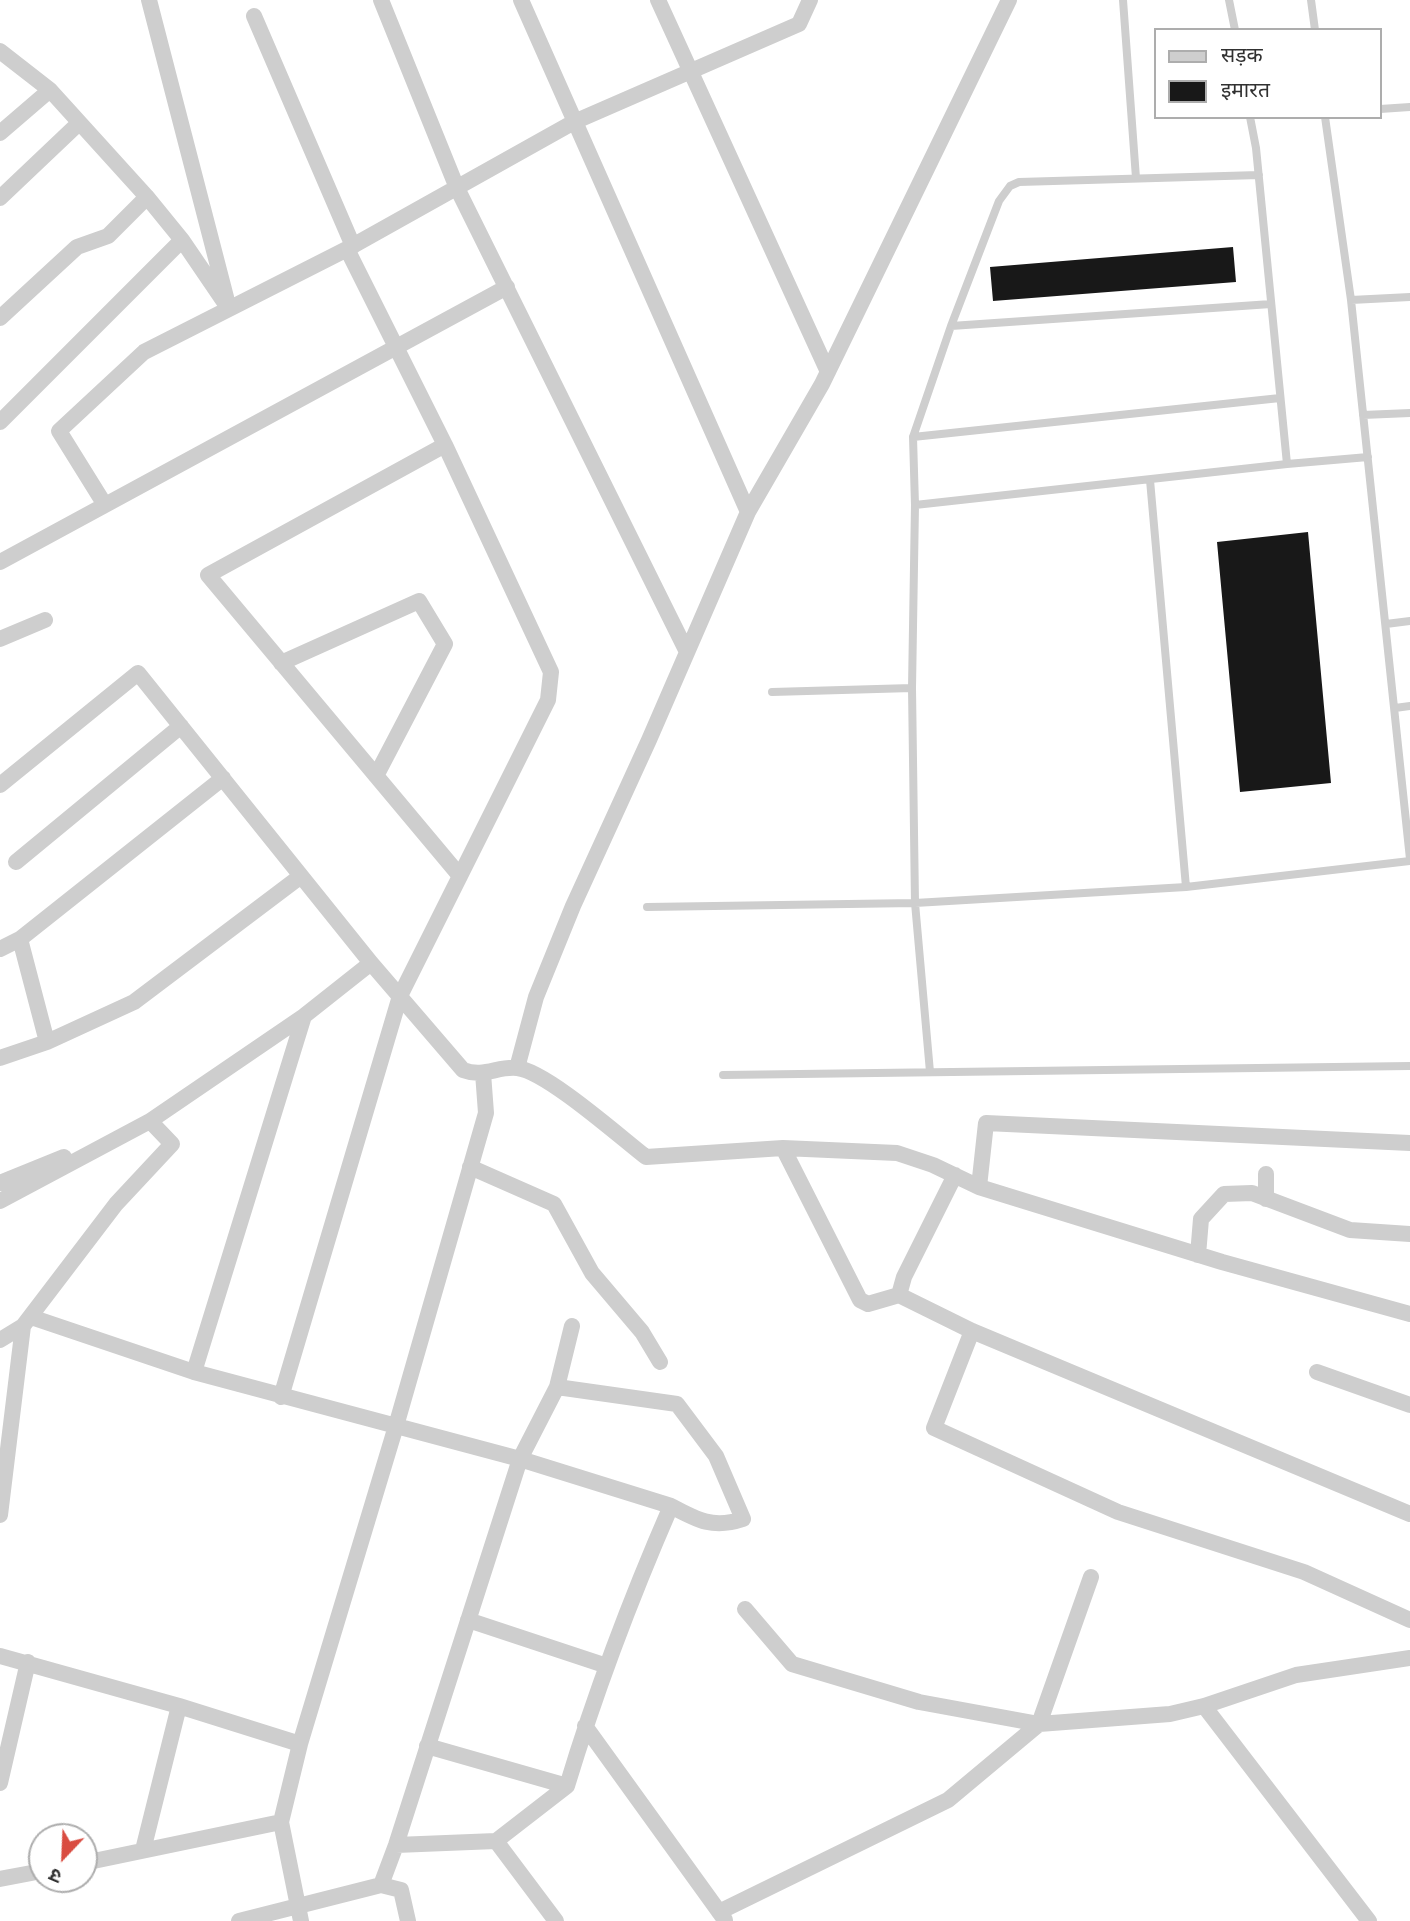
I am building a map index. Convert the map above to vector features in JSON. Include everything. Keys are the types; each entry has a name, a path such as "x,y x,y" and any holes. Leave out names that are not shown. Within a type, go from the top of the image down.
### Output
{"street":[{"path":"149,0 229,309"},
{"path":"381,0 457,188 687,652"},
{"path":"521,0 748,512"},
{"path":"658,0 828,372"},
{"path":"105,505 58,431 144,352 350,247 574,122 799,24 810,0"},
{"path":"517,1068 541,986 573,906 748,512 828,372 1009,0"},
{"path":"254,16 394,348 445,445 551,672 548,700 400,996 281,1397"},
{"path":"0,51 50,90 148,197 182,240 229,309"},
{"path":"0,133 50,90"},
{"path":"0,198 79,123"},
{"path":"0,318 77,247 108,236 148,197"},
{"path":"0,422 182,240"},
{"path":"0,562 507,287"},
{"path":"445,445 208,575 460,876"},
{"path":"281,663 419,601 445,644 376,776"},
{"path":"2,634 45,620"},
{"path":"0,785 138,673 371,963 463,1070 475,1074 517,1068 551,1083 646,1157 783,1149 897,1153 933,1165 979,1187 1198,1255 1410,1314"},
{"path":"16,862 181,726"},
{"path":"0,949 20,939 223,778"},
{"path":"0,1058 47,1042 134,1002 301,876"},
{"path":"20,939 47,1042"},
{"path":"0,1201 147,1123 304,1016 371,963"},
{"path":"194,1372 304,1016"},
{"path":"300,1913 281,1822 300,1744 396,1426 486,1113 483,1073"},
{"path":"0,1183 147,1123"},
{"path":"0,1340 27,1322 116,1204 172,1144 147,1123"},
{"path":"979,1187 986,1123 1410,1143"},
{"path":"783,1149 860,1300 868,1304 899,1295 972,1331 1410,1514"},
{"path":"470,1167 554,1204 592,1273 642,1332 660,1362"},
{"path":"1266,1174 1266,1199"},
{"path":"899,1295 904,1278 955,1175"},
{"path":"1198,1255 1201,1219 1224,1194 1252,1193 1350,1230 1410,1234"},
{"path":"27,1322 281,1397 520,1460 671,1506 698,1520 727,1524 743,1519 716,1456 677,1404 557,1387"},
{"path":"0,1515 27,1322"},
{"path":"381,1885 520,1460 557,1387 572,1326"},
{"path":"972,1331 934,1428 1118,1512 1304,1572 1410,1620"},
{"path":"1317,1372 1410,1405"},
{"path":"396,1845 496,1840 567,1786 585,1726 632,1594 671,1506"},
{"path":"585,1726 722,1917 948,1800 1039,1724 1091,1577"},
{"path":"745,1609 792,1664 919,1702 1039,1724 1170,1714 1204,1706 1296,1675 1410,1658"},
{"path":"468,1619 607,1666"},
{"path":"0,1656 179,1706 300,1744"},
{"path":"0,1783 28,1662"},
{"path":"143,1850 179,1706"},
{"path":"1204,1706 1370,1921"},
{"path":"427,1746 567,1786"},
{"path":"98,1860 281,1822"},
{"path":"496,1840 556,1921"},
{"path":"0,1879 28,1874"},
{"path":"239,1921 300,1913 381,1885 401,1890 408,1921"}],"lane":[{"path":"1123,0 1136,178"},
{"path":"1229,0 1235,28"},
{"path":"1311,0 1315,28"},
{"path":"1382,109 1410,107"},
{"path":"1250,119 1259,175 1287,464"},
{"path":"647,907 915,903 1186,887 1410,860 1408,812 1351,300 1325,119"},
{"path":"930,1072 915,903 913,437 951,326 999,201 1010,186 1019,182 1259,175"},
{"path":"1351,300 1410,297"},
{"path":"951,326 1271,304"},
{"path":"913,437 1280,398"},
{"path":"1363,415 1410,413"},
{"path":"915,505 1368,457"},
{"path":"1150,480 1186,887"},
{"path":"1386,624 1410,621"},
{"path":"772,692 912,688"},
{"path":"1395,708 1410,706"},
{"path":"723,1075 1410,1066"}],"building":[{"path":"1233,247 1236,282 993,301 990,267"},
{"path":"1308,532 1331,783 1240,792 1217,542"}]}
